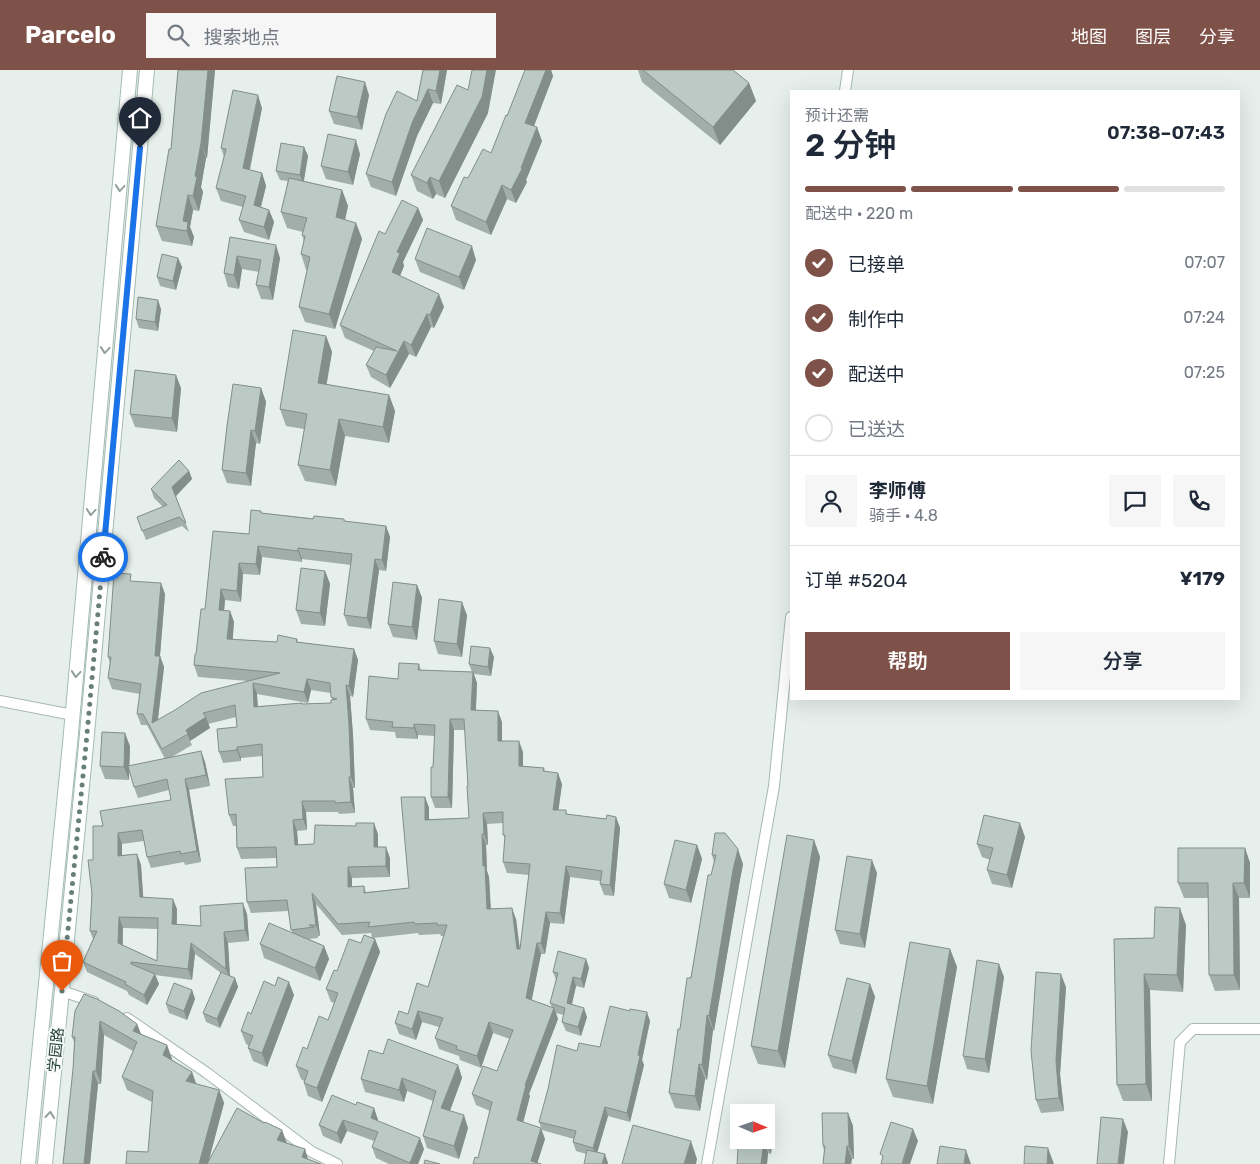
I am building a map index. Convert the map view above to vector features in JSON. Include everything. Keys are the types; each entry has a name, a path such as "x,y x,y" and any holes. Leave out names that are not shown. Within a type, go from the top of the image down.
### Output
{"main road":[{"path":"28,1164 73,715 130,70"},
{"name":"学园路","path":"45,1164 86,745 147,70"}],"street":[{"path":"845,90 848,70"},
{"path":"707,1164 774,786 790,626"},
{"path":"0,701 73,715"},
{"path":"62,991 104,1006"},
{"path":"121,1014 207,1073 312,1152 337,1164"},
{"path":"1169,1164 1180,1042 1193,1030 1260,1029"}],"building":[{"path":"178,70 208,70 201,143 195,176 197,177 193,196 188,195 183,221 188,222 187,231 156,226 169,149 171,149"},
{"path":"423,70 440,70 436,91 428,89 412,123 392,182 366,174 386,114 397,91 417,101"},
{"path":"472,70 487,70 482,97 439,181 430,177 427,183 411,175 457,85 468,90"},
{"path":"525,70 546,70 525,123 537,127 522,169 511,190 502,185 486,222 451,206 464,177 468,178 483,149 491,153"},
{"path":"643,70 733,70 749,83 713,127"},
{"path":"337,76 365,82 357,117 329,111"},
{"path":"233,90 258,95 243,168 262,173 254,205 269,210 264,227 239,220 246,196 216,188 226,149 221,148"},
{"path":"328,134 356,140 348,172 321,166"},
{"path":"281,143 304,147 300,175 276,171"},
{"path":"289,178 342,190 336,217 356,223 329,314 299,307 310,257 301,254 305,236 302,235 307,218 281,212"},
{"path":"402,200 418,208 397,252 400,253 392,272 439,294 430,315 427,314 411,345 404,341 386,375 366,365 376,347 397,351 340,325 379,231 385,234"},
{"path":"427,228 472,246 459,277 415,259"},
{"path":"230,237 276,245 269,287 256,285 261,260 237,256 234,275 224,273"},
{"path":"162,254 178,258 173,281 157,277"},
{"path":"138,297 158,300 155,322 136,319"},
{"path":"293,330 326,336 318,383 389,395 383,427 339,419 330,470 298,465 307,414 280,409"},
{"path":"135,370 176,375 172,418 130,414"},
{"path":"233,384 261,388 255,431 251,430 246,473 222,470"},
{"path":"179,460 189,471 172,487 186,523 179,517 142,531 137,517 167,505 151,489"},
{"path":"251,510 261,511 261,513 313,519 314,516 344,519 344,521 386,526 382,560 375,559 367,618 344,615 352,554 298,548 298,551 258,546 256,564 239,563 237,591 221,589 219,610 230,611 227,639 277,642 278,635 297,639 296,642 354,649 349,686 346,685 351,802 302,801 303,819 293,820 295,845 314,844 315,825 356,826 356,823 374,823 374,847 386,847 386,866 348,867 348,887 364,886 364,893 409,888 401,797 425,797 425,820 469,818 464,719 450,719 448,797 431,797 431,767 433,767 435,725 414,724 414,728 392,727 393,722 366,719 369,676 398,679 399,663 419,664 418,670 473,672 471,710 498,711 498,741 519,741 519,766 544,768 543,771 558,773 553,810 566,810 566,814 606,819 607,815 616,817 610,885 600,884 602,871 566,866 560,913 546,912 541,943 537,943 526,998 554,1008 525,1085 517,1120 541,1128 531,1161 541,1164 473,1164 475,1157 478,1158 492,1102 472,1094 483,1066 497,1071 513,1030 489,1022 477,1056 456,1049 457,1046 435,1038 443,1018 418,1011 412,1029 395,1023 399,1011 408,1014 417,983 428,987 447,925 437,925 437,923 415,924 414,922 368,927 370,922 338,924 312,893 316,925 309,925 314,927 291,930 287,900 247,902 245,868 277,867 276,847 237,848 236,814 229,815 225,779 263,777 262,744 237,747 237,750 219,752 217,729 237,727 235,705 203,713 206,717 186,730 188,734 162,749 143,714 137,714 141,684 108,678 111,657 108,657 114,573 131,574 130,581 161,583 155,656 160,656 152,723 201,693 280,673 194,665 201,609 205,609 213,531 249,534","holes":["307,679 330,683 331,697 337,699 331,700 331,703 302,703 254,707 253,683 304,692","503,812 503,835 505,835 503,862 530,864 520,949 517,949 512,908 487,909 485,866 483,866 483,813"]},
{"path":"301,568 325,571 320,613 296,610"},
{"path":"393,582 417,585 412,627 388,624"},
{"path":"439,599 462,602 457,644 434,641"},
{"path":"471,646 490,648 488,667 469,664"},
{"path":"102,732 125,733 124,767 100,766"},
{"path":"201,751 206,775 185,779 197,851 181,854 180,851 147,857 142,830 118,833 118,856 137,854 140,897 173,899 172,924 201,926 200,906 243,903 245,930 224,932 226,969 191,943 188,969 131,962 131,964 155,974 144,995 125,984 126,982 83,962 97,931 90,931 92,894 88,860 93,860 93,826 103,826 100,811 171,800 167,779 134,787 128,766","holes":["119,917 158,918 157,961 118,943"]},
{"path":"984,815 1020,823 1007,875 987,870 993,848 977,844"},
{"path":"715,833 725,833 738,849 709,1016 707,1015 702,1065 699,1064 695,1096 669,1093 687,978 691,978 708,875 711,875 716,855 712,855"},
{"path":"787,835 814,840 778,1051 751,1046"},
{"path":"675,840 697,845 686,890 664,884"},
{"path":"1178,848 1245,848 1244,883 1233,883 1234,975 1209,975 1208,883 1178,883"},
{"path":"847,856 872,860 860,934 835,930"},
{"path":"1155,907 1180,908 1177,975 1144,974 1146,1084 1117,1085 1114,939 1154,938"},
{"path":"269,923 324,946 315,968 260,944"},
{"path":"364,935 375,939 317,1088 304,1083 308,1071 296,1066 303,1047 307,1049 319,1016 328,1020 338,993 326,989 334,970 337,971 349,939 361,943"},
{"path":"910,942 950,949 927,1086 886,1079"},
{"path":"558,951 586,959 581,979 573,977 567,1003 584,1008 578,1027 562,1022 565,1008 550,1003 558,973 553,972"},
{"path":"977,960 999,964 985,1059 963,1056"},
{"path":"221,972 235,978 217,1019 203,1013"},
{"path":"1036,972 1061,974 1056,1061 1059,1098 1036,1100 1031,1051"},
{"path":"278,977 289,982 262,1053 248,1048 253,1036 241,1031 248,1012 251,1014 264,981 275,986"},
{"path":"847,978 870,984 852,1061 828,1055"},
{"path":"174,983 192,990 184,1011 166,1004"},
{"path":"84,994 119,1011 137,1024 133,1031 167,1045 163,1055 192,1072 186,1081 219,1090 199,1164 126,1164 127,1151 148,1152 153,1091 122,1077 137,1042 100,1021 96,1071 93,1071 84,1164 63,1164 73,1069 75,1037 72,1037 75,1011"},
{"path":"610,1006 630,1011 630,1009 647,1012 638,1055 640,1056 627,1113 605,1107 593,1148 573,1142 576,1131 539,1122 557,1045 577,1051 579,1043 600,1047"},
{"path":"388,1039 458,1065 441,1108 464,1115 454,1146 423,1136 436,1091 402,1078 399,1090 361,1079 369,1050 383,1054"},
{"path":"332,1095 356,1105 357,1102 374,1108 371,1118 420,1138 410,1163 372,1147 378,1132 343,1120 337,1133 319,1125"},
{"path":"237,1108 264,1123 282,1130 277,1140 305,1149 302,1157 321,1164 207,1164"},
{"path":"822,1113 848,1113 849,1146 847,1146 845,1164 823,1164 825,1146 823,1146"},
{"path":"1101,1117 1123,1119 1118,1164 1097,1164"},
{"path":"891,1122 913,1129 902,1164 881,1164 883,1156 880,1154"},
{"path":"633,1125 691,1141 684,1164 622,1164"},
{"path":"940,1146 966,1150 964,1164 937,1164"},
{"path":"1025,1146 1048,1148 1047,1164 1024,1164"},
{"path":"738,1149 763,1149 761,1164 737,1164"},
{"path":"587,1150 605,1154 602,1164 584,1164"},
{"path":"425,1160 440,1164 424,1164"}],"way so far":[{"path":"62,991 103,557"}],"route":[{"path":"103,557 140,148"}]}
